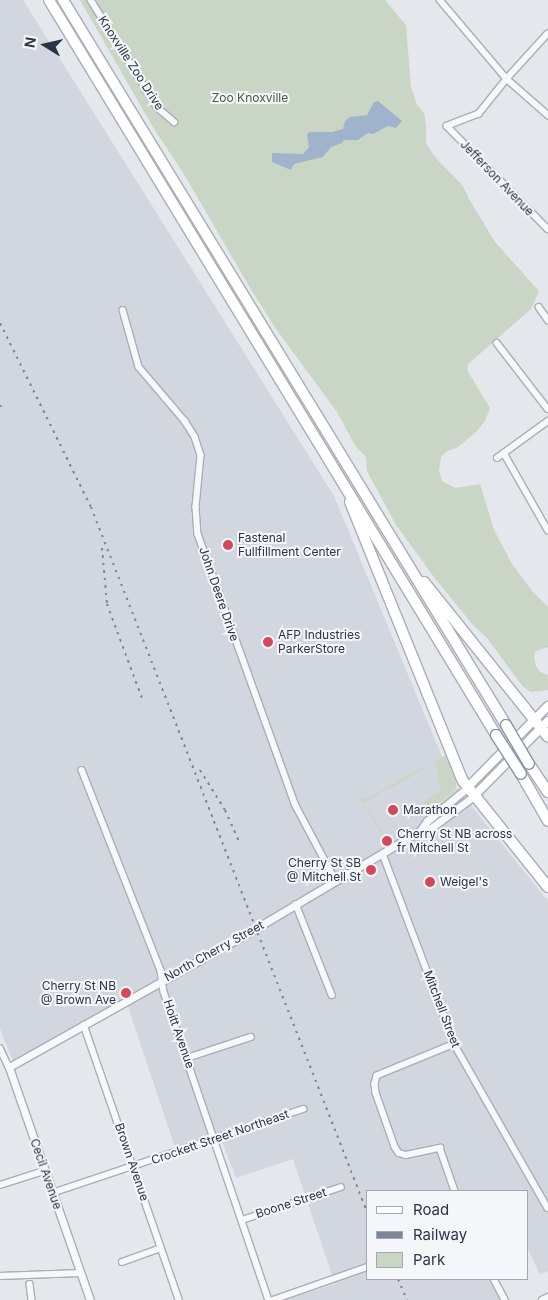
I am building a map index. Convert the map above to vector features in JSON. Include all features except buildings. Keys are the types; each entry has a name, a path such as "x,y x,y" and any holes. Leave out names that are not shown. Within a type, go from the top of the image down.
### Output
{"highway":[{"path":"49,0 381,543 548,821"},
{"path":"63,0 399,552 548,792"},
{"path":"341,480 467,788 548,887"},
{"path":"399,552 541,723 548,738"}],"main road":[{"name":"North Cherry Street","path":"474,796 541,723 548,706"},
{"name":"North Cherry Street","path":"467,788 541,723"}],"street":[{"name":"Knoxville Zoo Drive","path":"91,0 157,107 174,122"},
{"path":"440,0 506,78 548,115"},
{"path":"506,78 548,34"},
{"name":"Jefferson Avenue","path":"506,78 479,114 447,126 548,229"},
{"path":"539,307 548,320"},
{"name":"John Deere Drive","path":"123,310 139,367 185,421 195,436 201,455 196,507 198,534 295,804 336,881"},
{"path":"497,343 548,409"},
{"path":"497,458 548,420"},
{"path":"504,453 548,530"},
{"name":"Hoitt Avenue","path":"82,770 163,980 164,992 269,1300"},
{"name":"North Cherry Street","path":"418,832 467,788"},
{"name":"North Cherry Street","path":"9,1067 296,904 418,832 441,822 474,796"},
{"name":"Mitchell Street","path":"383,854 454,1044 548,1208"},
{"path":"296,904 332,995"},
{"name":"Brown Avenue","path":"84,1025 179,1300"},
{"path":"187,1058 251,1037"},
{"path":"454,1044 377,1076 375,1084 376,1093 395,1147 400,1153 406,1155 440,1148 455,1190"},
{"name":"Cecil Avenue","path":"0,1048 9,1067 90,1300"},
{"name":"Crockett Street Northeast","path":"52,1193 303,1109"},
{"path":"0,1185 44,1171"},
{"name":"Boone Street","path":"242,1220 341,1187"},
{"path":"122,1262 161,1248"},
{"path":"273,1300 366,1267"},
{"path":"0,1276 80,1273"},
{"path":"495,1280 505,1300"},
{"path":"30,1284 32,1300"},
{"path":"542,1300 548,1297"}],"shaded area":[{"path":"0,0 23,0 334,496 453,783 548,901 548,1271 540,1275 528,1249 528,1190 366,1190 366,1280 490,1280 500,1300 285,1300 335,1284 293,1159 236,1178 220,1136 176,1150 125,998 13,1061 0,1029"}],"green space":[{"name":"Zoo Knoxville","path":"80,0 385,0 406,25 411,87 417,105 424,113 426,143 434,156 463,186 495,242 539,291 531,309 468,364 467,370 490,408 485,421 476,432 457,448 447,451 441,457 439,470 442,481 455,488 480,484 494,530 512,564 533,592 548,607 548,647 536,651 534,656 536,666 540,672 548,675 548,690 531,692 523,687 487,638 472,624 434,577 396,525 367,471 366,457 356,447 337,412 276,329 249,286 185,176 154,129"},
{"path":"448,754 456,774 456,787 421,817 425,800 441,791 435,761"},
{"path":"424,766 424,768 399,784 386,789 364,803 386,837 389,838 387,842 359,797 364,800"}],"water":[{"path":"378,101 402,121 396,128 388,126 373,134 368,133 358,140 344,140 342,143 331,147 323,157 294,164 291,170 272,162 272,153 303,154 309,147 307,135 309,132 332,132 343,129 345,121 350,117 367,115 374,102"}],"railway":[{"path":"0,323 91,507 366,1209"},
{"path":"0,405 2,410"},
{"path":"102,548 107,604 143,701"},
{"path":"200,770 225,810 239,842"},
{"path":"398,1280 407,1300"}],"place":[{"name":"Fastenal Fullfillment Center","path":"228,545"},
{"name":"AFP Industries ParkerStore","path":"268,642"},
{"name":"Marathon","path":"393,810"},
{"name":"Cherry St NB across fr Mitchell St","path":"387,841"},
{"name":"Cherry St SB @ Mitchell St","path":"371,870"},
{"name":"Weigel's","path":"430,882"},
{"name":"Cherry St NB @ Brown Ave","path":"126,993"}]}
